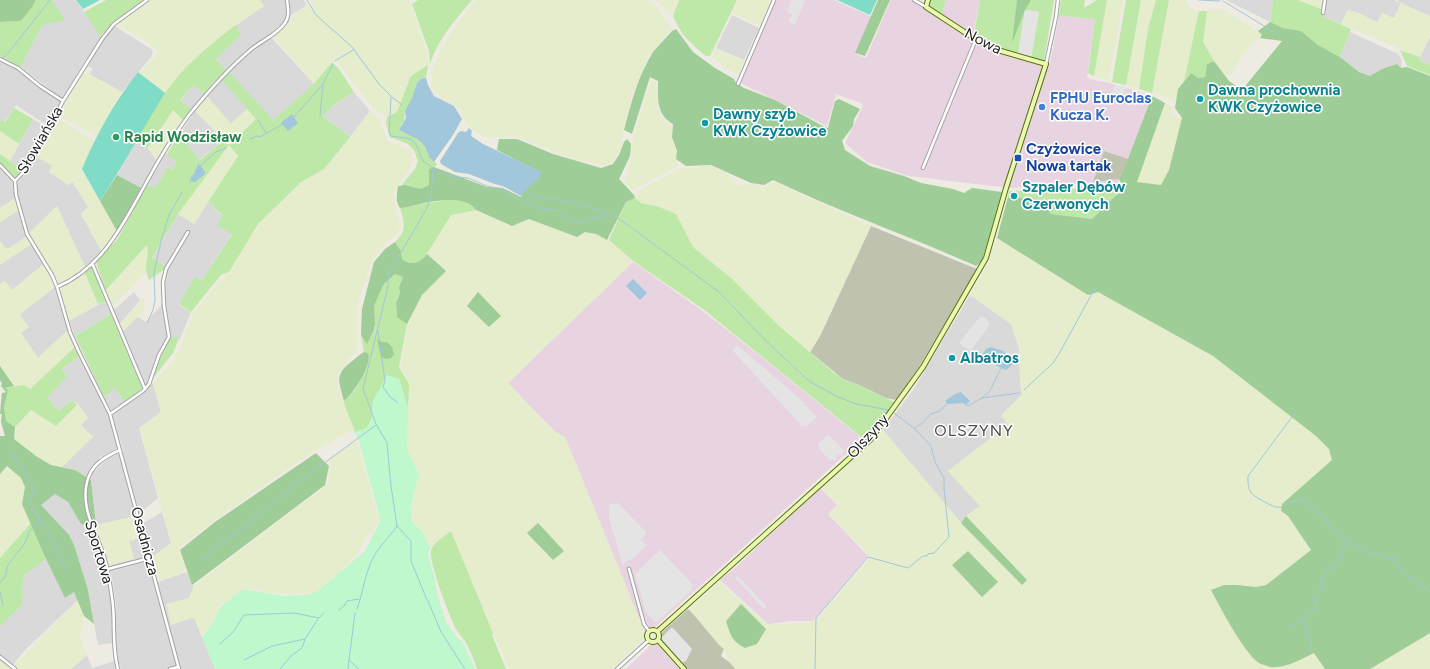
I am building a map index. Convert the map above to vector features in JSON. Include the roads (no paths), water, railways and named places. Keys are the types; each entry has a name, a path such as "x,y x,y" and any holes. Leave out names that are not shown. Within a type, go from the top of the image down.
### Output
{"street":[{"name":"Słowiańska","path":"0,165 15,181 28,167 63,101 102,39 114,24 147,0"},
{"path":"57,287 70,280 92,263 115,238 159,160 189,115 218,81 248,52 281,28 286,22 288,15 287,0"},
{"path":"738,84 774,0"},
{"name":"Nowa","path":"914,0 994,49 1046,64"},
{"path":"926,7 928,0"},
{"path":"1046,64 1058,0"},
{"path":"1323,13 1325,0"},
{"path":"923,168 976,39"},
{"name":"Słowiańska","path":"0,58 18,68 40,86 63,101"},
{"name":"Olszyny","path":"658,631 874,435 923,367 984,263 1006,188 1046,64"},
{"name":"Osadnicza","path":"15,181 16,196 27,234 46,263 57,287 70,332 110,414 179,668"},
{"path":"110,414 145,389 149,384 159,355 169,337 164,306 163,282 166,269 188,232"},
{"path":"92,263 145,389"},
{"name":"Sportowa","path":"118,669 114,645 113,606 108,569 87,513 84,500 86,486 91,471 101,459 120,450"},
{"path":"108,569 150,558"},
{"path":"629,569 644,624 649,631"},
{"path":"649,631 653,629 658,631 660,636 658,640"},
{"path":"649,631 647,635 649,640"},
{"path":"649,640 653,642 658,640"},
{"path":"617,669 649,640"},
{"path":"658,640 684,669"},
{"path":"0,657 15,669"},
{"path":"170,669 179,668"}],"waterway":[{"path":"3,58 50,0"},
{"path":"307,0 316,15 352,47 379,84 391,96 390,118"},
{"path":"1199,0 1220,1"},
{"path":"1223,1 1274,32"},
{"path":"335,61 353,50"},
{"path":"294,117 323,84 333,64"},
{"path":"320,116 323,85"},
{"path":"392,97 402,105"},
{"path":"258,120 266,133"},
{"path":"390,121 389,132 391,136 412,140 416,145 423,161 439,172 450,176 468,178 487,186 502,189 533,207 560,211 578,224 590,218 601,218 609,214 617,217 719,292 765,340 809,381 836,396 856,404 889,410"},
{"path":"250,139 257,136 260,137 283,124"},
{"path":"200,166 216,152 226,148"},
{"path":"427,600 411,561 411,541 397,526 387,443 376,424 363,389 388,286 388,277 427,208 431,197 433,169"},
{"path":"525,190 532,195 545,199 571,202 608,213"},
{"path":"147,323 153,310 155,300 154,273 161,241 169,215 182,192"},
{"path":"1024,390 1053,363 1095,288"},
{"path":"378,331 385,381 383,387 391,398 397,402"},
{"path":"966,405 968,406 982,398 990,391 1001,368"},
{"path":"982,398 1019,393"},
{"path":"915,428 931,414 940,411 947,404"},
{"path":"873,432 887,411"},
{"path":"815,669 816,618 868,557 908,568 923,556 934,553 949,537 944,478 935,462 931,446 915,429 894,413"},
{"path":"1282,507 1272,506 1255,496 1250,490 1248,476 1295,413"},
{"path":"200,561 312,472 376,425"},
{"path":"857,447 870,436"},
{"path":"9,451 35,489 29,501 50,536 65,567"},
{"path":"1286,505 1294,500 1305,502 1323,516 1333,532 1365,551 1393,559 1405,575"},
{"path":"0,583 5,577 8,565 25,543 29,532 40,519"},
{"path":"357,609 373,558 397,526"},
{"path":"1291,627 1316,608 1314,596 1323,586 1321,579 1328,569 1333,568 1336,565 1348,541"},
{"path":"1408,578 1413,578 1430,592"},
{"path":"0,592 3,605"},
{"path":"339,610 347,601 359,599"},
{"path":"428,601 441,632 465,669"},
{"path":"220,644 233,632 244,615 294,613 319,618 324,613"},
{"path":"355,613 349,660 359,669"},
{"path":"244,660 272,646 305,639 318,619"},
{"path":"1303,619 1312,644 1309,651"},
{"path":"280,669 291,656 302,648 305,639"},
{"path":"348,669 349,660"}],"place":[{"name":"Dawna prochownia KWK Czyżowice","path":"1200,99"},
{"name":"FPHU Euroclas Kucza K.","path":"1042,107"},
{"name":"Dawny szyb KWK Czyżowice","path":"705,123"},
{"name":"Rapid Wodzisław","path":"116,137"},
{"name":"Czyżowice Nowa tartak","path":"1018,158"},
{"name":"Szpaler Dębów Czerwonych","path":"1014,196"},
{"name":"Albatros","path":"952,358"}],"district":[{"name":"OLSZYNY","path":"974,430"}]}
